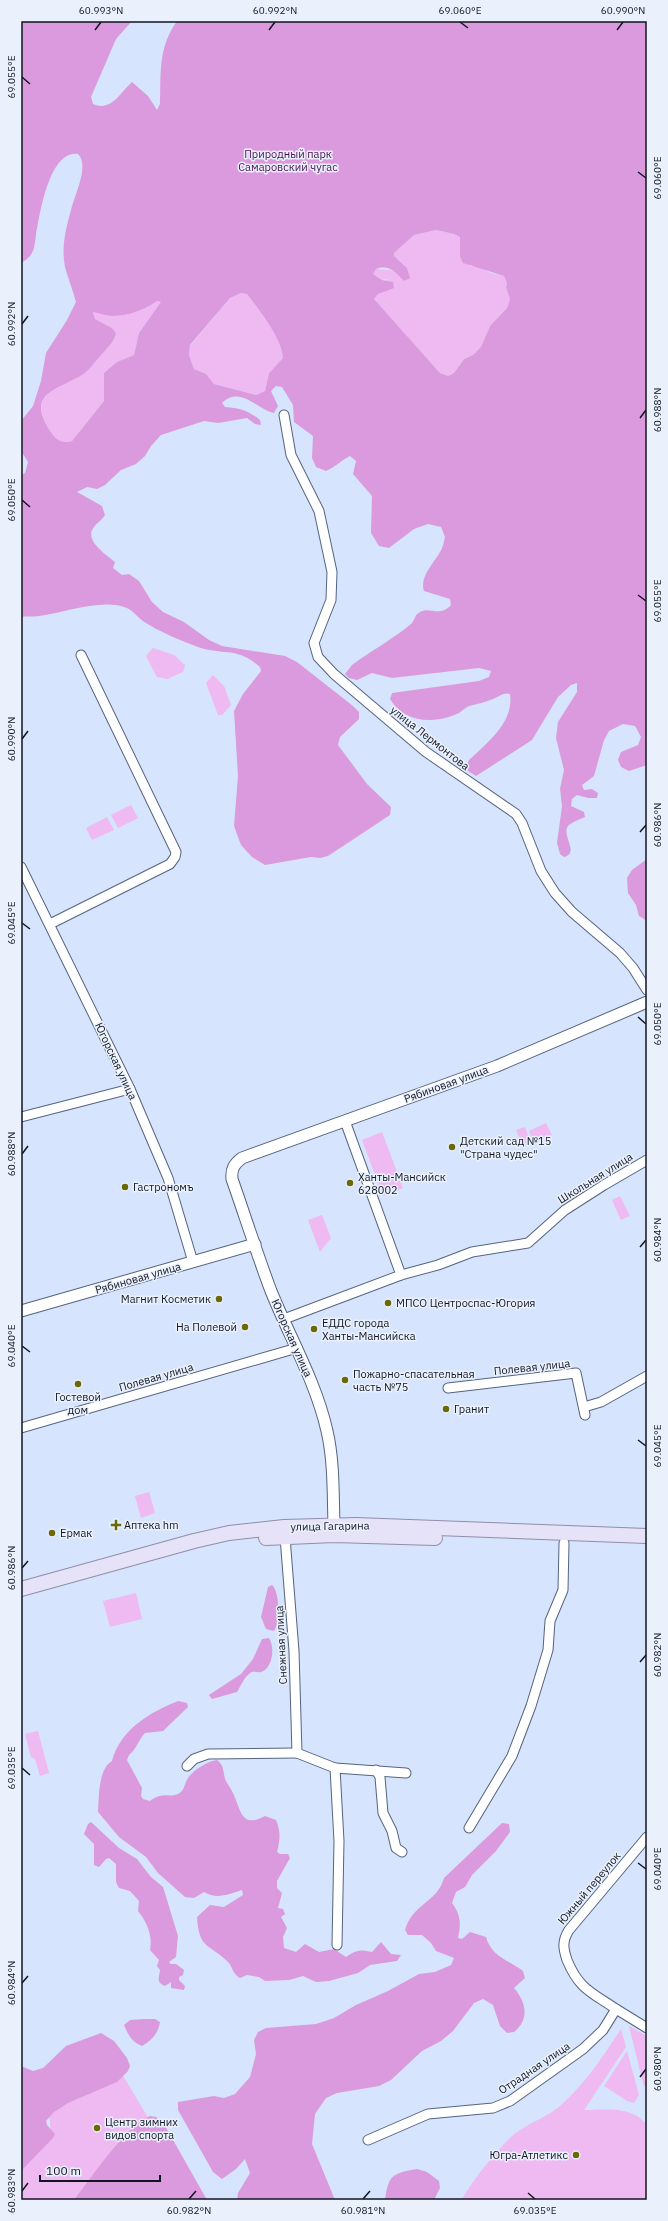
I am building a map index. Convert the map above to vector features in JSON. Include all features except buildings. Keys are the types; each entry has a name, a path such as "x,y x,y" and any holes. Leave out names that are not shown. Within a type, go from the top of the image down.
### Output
{"main road":[{"name":"улица Гагарина","path":"21,1598 89,1574 208,1538 334,1530 565,1538 647,1545"},
{"name":"улица Гагарина","path":"565,1538 647,1536"},
{"name":"улица Гагарина","path":"21,1589 89,1574"}],"street":[{"name":"улица Лермонтова","path":"284,415 291,455 319,511 332,572 332,600 314,643 318,657 334,674 426,752 516,814 522,823 541,871 555,893 572,912 620,953 633,968 647,990"},
{"path":"50,924 170,864 175,857 176,852 81,655"},
{"name":"Югорская улица","path":"21,867 130,1089 168,1178 193,1262"},
{"name":"Рябиновая улица","path":"242,1158 497,1066 647,1002"},
{"path":"21,1117 130,1089"},
{"path":"284,1319 401,1275 345,1121"},
{"name":"Югорская улица","path":"242,1158 232,1168 232,1179 284,1319 322,1411 328,1435 334,1530"},
{"name":"Школьная улица","path":"401,1275 438,1265 480,1249 528,1243 556,1218 604,1185 647,1160"},
{"name":"Рябиновая улица","path":"21,1311 255,1244"},
{"name":"Полевая улица","path":"21,1428 297,1348"},
{"name":"Полевая улица","path":"448,1388 576,1373 584,1411 647,1376"},
{"name":"Снежная улица","path":"285,1532 294,1651 297,1753"},
{"path":"469,1828 512,1756 533,1699 548,1650 550,1621 563,1590 565,1538"},
{"path":"187,1766 194,1760 208,1754 297,1753 335,1768 406,1773"},
{"path":"335,1768 338,1841 337,1945"},
{"path":"376,1770 380,1777 383,1813 392,1832 396,1848 402,1852"},
{"name":"Южный переулок","path":"616,2009 578,1983 565,1955 563,1943 569,1930 647,1837"},
{"path":"616,2009 647,2028"},
{"name":"Отрадная улица","path":"368,2140 428,2114 493,2108 506,2103 583,2049 602,2030 616,2009"}],"shaded area":[{"path":"436,230 460,237 460,257 470,266 477,266 491,273 504,276 510,299 507,308 490,326 481,347 473,355 464,359 454,373 447,376 440,373 374,299 388,279 382,280 373,274 376,269 391,270 397,272 400,277 409,278 407,268 394,256 394,253 414,235"},
{"path":"241,293 247,294 269,324 279,341 282,350 283,358 269,373 265,391 256,395 214,384 206,374 194,369 189,355 190,346 230,298"},
{"path":"157,301 162,302 139,333 134,355 117,362 104,373 104,401 72,441 59,441 53,435 45,421 42,411 42,402 46,396 53,391 82,375 88,370 111,344 116,333 112,328 95,319 93,312 109,316 130,314"},
{"path":"153,648 174,655 185,665 183,672 167,679 157,677 146,656"},
{"path":"213,675 224,686 231,705 222,715 218,715 206,683"},
{"path":"131,805 138,818 118,828 111,815"},
{"path":"107,817 114,830 92,840 86,828"},
{"path":"546,1123 552,1135 534,1143 529,1131"},
{"path":"525,1127 531,1144 523,1147 516,1130"},
{"path":"382,1132 403,1188 383,1196 362,1140"},
{"path":"620,1196 630,1216 621,1220 612,1200"},
{"path":"322,1215 331,1238 320,1252 308,1220"},
{"path":"149,1492 155,1513 141,1518 135,1496"},
{"path":"136,1593 142,1619 110,1627 103,1601"},
{"path":"38,1731 49,1773 40,1776 35,1759 31,1757 25,1734"},
{"path":"629,2026 647,2036 647,2083 644,2087"},
{"name":"Югра-Атлетикс","path":"621,2029 626,2047 584,2110 629,2112 647,2124 647,2200 462,2200 479,2174 511,2137 522,2128 556,2109 570,2097 601,2059"},
{"path":"627,2051 639,2095 634,2103 627,2101 604,2086"},
{"name":"Центр зимних видов спорта","path":"119,2069 150,2121 80,2200 21,2200 21,2171 51,2135 49,2111"}],"green space":[{"name":"Природный парк Самаровский чугас","path":"21,21 132,21 116,39 91,97 93,104 99,106 105,105 115,100 132,82 148,96 157,110 160,104 161,71 166,41 177,21 647,21 647,765 629,771 621,767 618,760 621,752 638,745 641,737 635,726 623,724 609,731 604,740 594,776 582,785 584,790 592,789 598,793 597,798 588,798 577,795 572,799 571,806 584,812 585,817 568,826 566,830 570,848 568,855 564,857 560,854 557,843 562,806 560,789 564,770 556,738 558,722 577,692 577,683 571,685 558,697 532,740 476,776 468,771 467,765 469,760 491,739 504,722 508,714 510,694 504,694 469,706 450,717 431,720 421,720 404,713 396,707 390,699 392,693 479,681 489,677 491,671 479,668 392,678 372,673 357,680 349,678 345,674 352,665 411,624 418,613 427,610 442,611 451,605 450,599 424,591 423,586 425,575 441,550 445,537 441,527 428,524 414,529 389,548 379,546 371,533 372,496 353,474 356,461 350,456 326,471 316,467 312,458 313,436 294,422 293,405 282,387 276,386 271,391 278,406 274,413 242,397 229,398 222,403 225,407 240,409 252,414 260,420 261,425 255,424 247,418 218,423 204,421 161,435 151,446 145,456 136,464 121,470 105,485 97,489 87,487 77,492 102,506 105,515 91,532 97,547 115,562 113,568 122,575 129,574 139,581 152,602 163,612 184,622 209,640 222,646 285,656 297,662 359,712 359,719 340,737 338,745 367,784 391,807 390,815 328,856 320,858 311,857 265,865 252,857 241,845 234,826 238,776 234,711 243,694 261,671 260,667 252,660 244,656 230,652 207,650 171,636 146,623 124,607 104,605 82,607 39,616 21,617 21,475 25,473 28,462 21,451 21,421 33,406 41,381 46,353 67,320 76,302 65,267 64,253 67,224 82,173 81,159 78,154 68,155 60,162 53,172 43,199 33,251 26,260 21,263","holes":["436,230 460,237 460,257 463,263 504,276 510,299 507,308 490,326 481,347 473,355 464,359 454,373 448,376 440,373 374,299 378,294 394,288 393,282 382,280 373,274 376,269 389,268 404,281 410,278 407,268 394,256 394,253 414,235","241,293 247,294 269,324 282,350 283,358 269,373 265,391 256,395 214,384 206,374 194,369 189,355 190,345 230,298","157,301 161,302 139,333 134,355 117,362 104,373 104,401 72,441 59,441 53,435 45,421 41,411 42,402 52,391 82,375 88,370 111,344 116,333 112,328 95,319 93,312 110,316 118,316 136,312"]},
{"path":"647,859 647,921 639,916 636,905 628,893 627,878 632,870"},
{"path":"272,1585 277,1594 278,1601 278,1615 274,1631 266,1629 261,1617 268,1587"},
{"path":"269,1638 272,1647 272,1657 265,1670 250,1673 245,1678 237,1692 212,1699 209,1695 241,1674 253,1659 262,1639"},
{"path":"178,1701 187,1703 188,1707 163,1731 145,1733 127,1760 142,1788 141,1796 143,1799 150,1801 159,1796 178,1794 181,1792 193,1772 205,1764 217,1760 222,1766 225,1779 243,1816 246,1819 251,1820 265,1816 276,1820 280,1836 277,1852 280,1854 288,1854 290,1858 277,1881 277,1888 282,1893 278,1908 283,1909 285,1914 281,1917 287,1928 283,1937 284,1948 296,1952 305,1944 319,1952 334,1949 346,1957 358,1951 372,1952 381,1942 391,1954 401,1955 397,1961 370,1965 358,1973 329,1981 316,1982 303,1976 289,1980 265,1981 259,1977 247,1975 240,1978 234,1973 229,1963 203,1941 198,1928 197,1917 210,1905 224,1907 243,1895 242,1890 223,1896 214,1896 204,1892 194,1898 185,1897 158,1873 146,1857 119,1837 98,1812 100,1784 104,1770 112,1761 122,1740 129,1731 147,1717 167,1705"},
{"path":"91,1822 119,1848 137,1859 151,1877 163,1887 178,1936 176,1957 169,1962 171,1964 176,1964 184,1970 183,1975 179,1977 179,1980 185,1986 184,1990 171,1988 171,1982 165,1986 159,1982 160,1970 157,1966 159,1960 150,1950 150,1934 147,1924 138,1911 139,1901 130,1891 119,1888 116,1882 116,1864 109,1858 106,1859 99,1867 94,1865 94,1844 84,1834 88,1824"},
{"path":"502,1823 509,1824 510,1832 496,1851 472,1875 465,1887 456,1892 452,1903 460,1920 458,1938 462,1939 470,1932 486,1937 488,1943 496,1953 523,1971 525,1978 514,1988 521,1999 524,2010 524,2016 519,2027 514,2032 507,2033 500,2026 493,2005 483,1999 474,2003 453,2031 441,2041 422,2051 391,2080 379,2086 337,2093 326,2098 315,2114 312,2144 335,2200 237,2200 238,2193 250,2173 245,2159 236,2169 222,2179 213,2172 178,2110 178,2102 214,2096 224,2098 235,2094 250,2077 256,2054 254,2040 258,2032 266,2028 316,2024 334,2018 356,2005 388,1991 419,1974 435,1972 451,1965 454,1958 436,1951 431,1943 422,1935 408,1935 405,1930 413,1914 436,1893 444,1878"},
{"path":"155,2019 160,2022 158,2030 154,2036 142,2046 131,2038 124,2025 130,2020"},
{"path":"101,2033 114,2041 127,2058 130,2066 128,2071 117,2082 68,2103 54,2112 46,2121 47,2125 55,2134 53,2138 21,2171 21,2066 33,2071 43,2068 66,2046"},
{"path":"150,2116 156,2117 164,2124 207,2200 74,2200 120,2141 140,2122"},
{"path":"417,2169 427,2172 439,2181 440,2188 434,2200 385,2200 388,2185 393,2177 402,2172"}],"place":[{"name":"Детский сад №15 \"Страна чудес\"","path":"452,1147"},
{"name":"Ханты-Мансийск 628002","path":"350,1183"},
{"name":"Гастрономъ","path":"125,1187"},
{"name":"Магнит Косметик","path":"219,1299"},
{"name":"МПСО Центроспас-Югория","path":"388,1303"},
{"name":"На Полевой","path":"245,1327"},
{"name":"ЕДДС города Ханты-Мансийска","path":"314,1329"},
{"name":"Пожарно-спасательная часть №75","path":"345,1380"},
{"name":"Гостевой дом","path":"78,1384"},
{"name":"Гранит","path":"446,1409"},
{"name":"Аптека hm","path":"116,1525"},
{"name":"Ермак","path":"52,1533"},
{"name":"Центр зимних видов спорта","path":"97,2128"},
{"name":"Югра-Атлетикс","path":"576,2155"}]}
